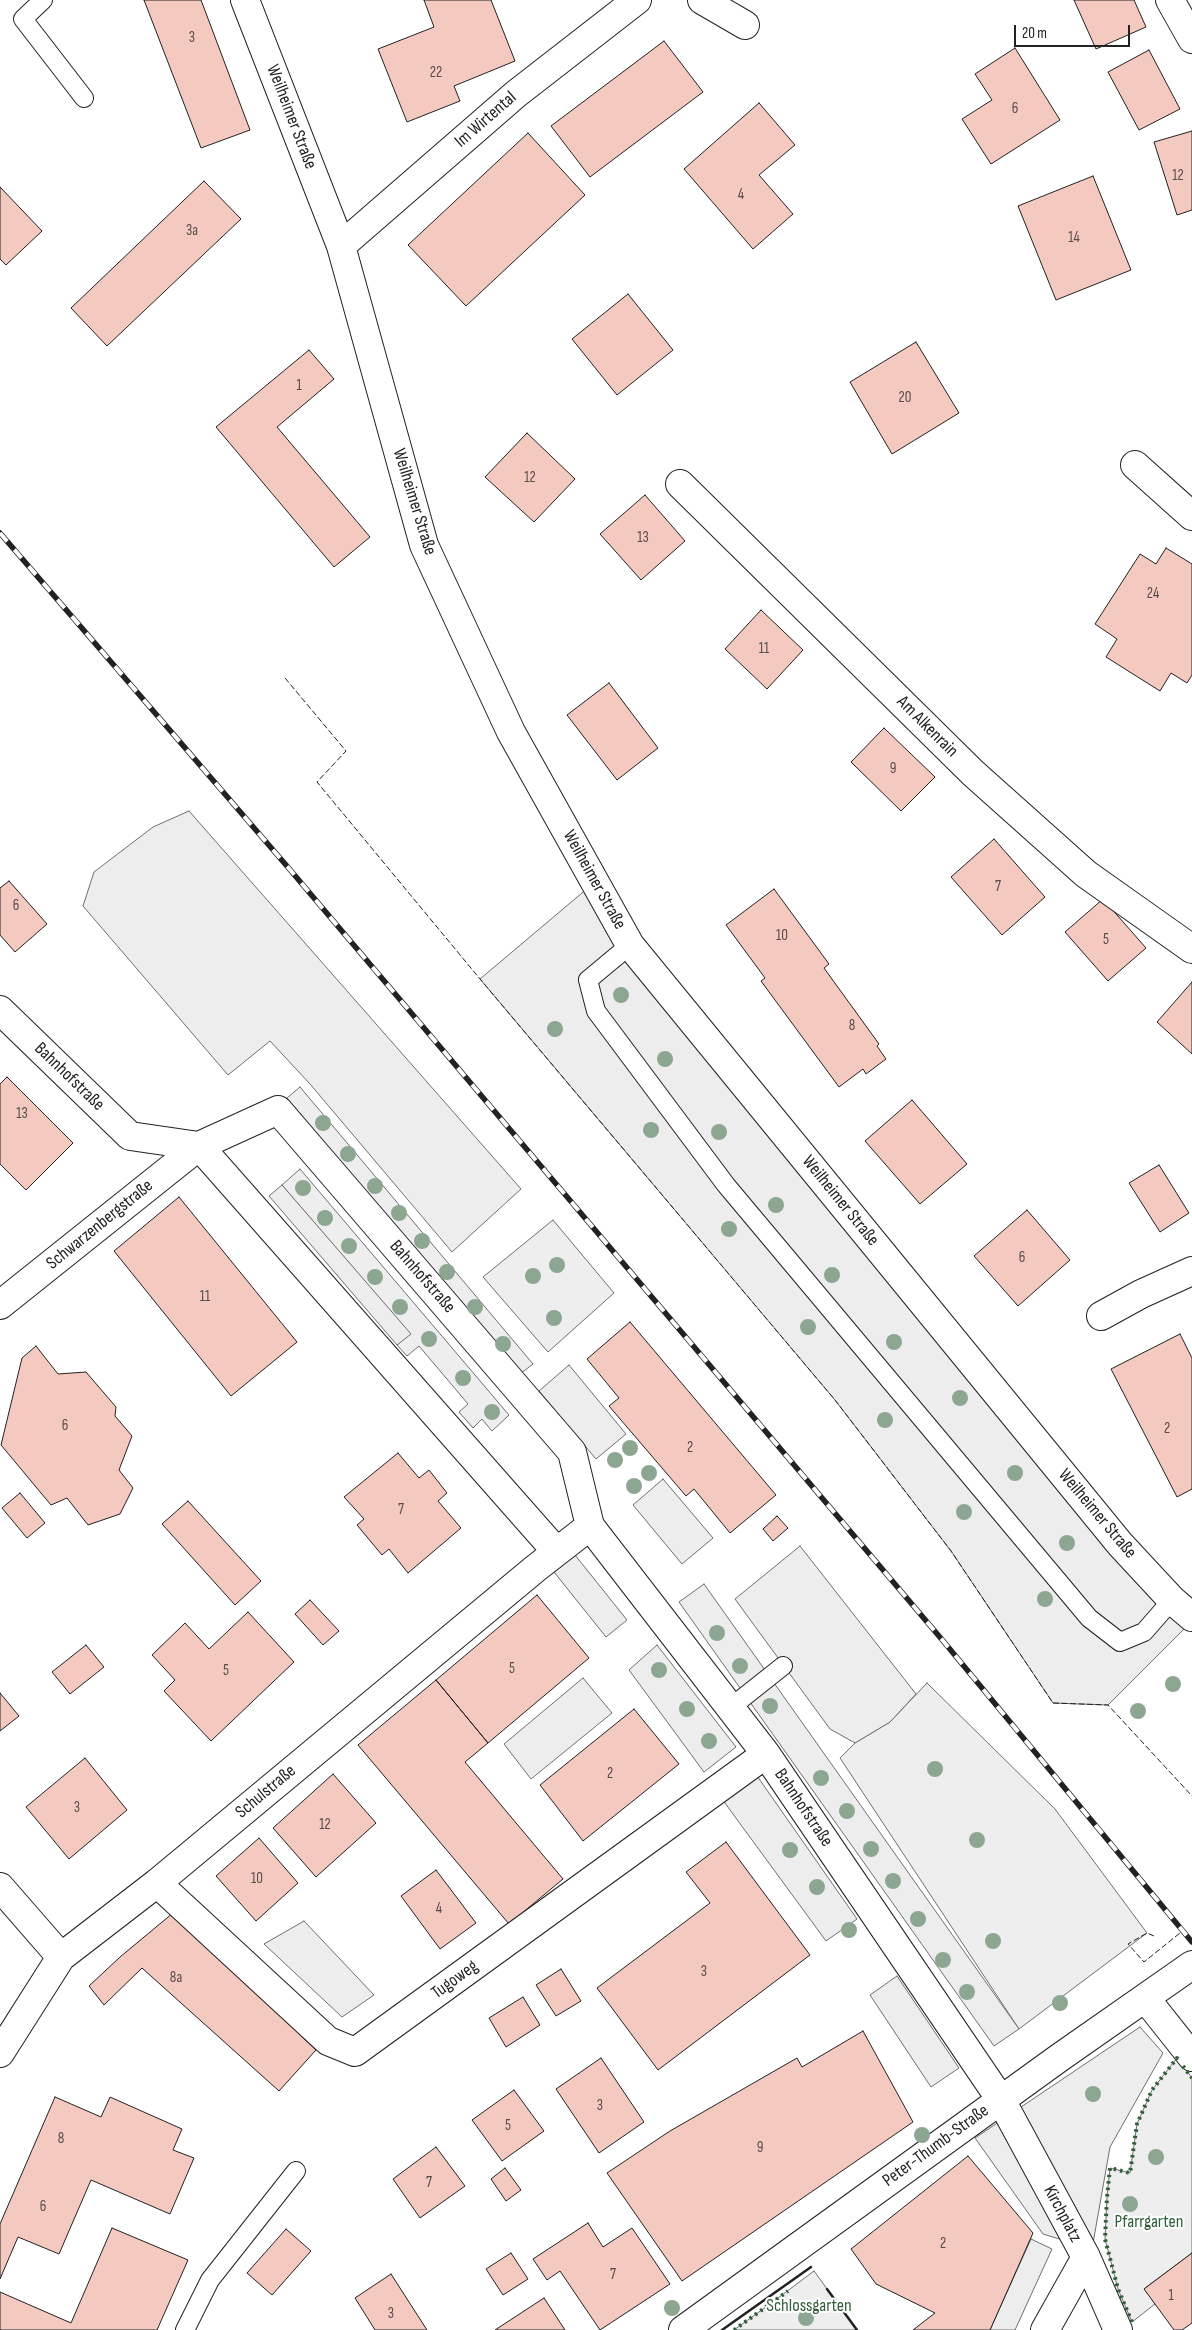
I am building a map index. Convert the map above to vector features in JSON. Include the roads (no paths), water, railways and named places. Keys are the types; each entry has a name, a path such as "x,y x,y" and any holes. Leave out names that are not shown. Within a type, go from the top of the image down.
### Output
{"street":[{"name":"Weilheimer Straße","path":"245,0 341,246 424,545 511,732 630,945 1120,1544 1172,1600 1192,1617"},
{"name":"Im Wirtental","path":"341,246 516,94 637,0"},
{"path":"702,0 745,25"},
{"path":"1170,0 1192,39"},
{"path":"1135,465 1192,516"},
{"name":"Am Alkenrain","path":"680,484 973,773 1086,874 1192,949"},
{"name":"Bahnhofstraße","path":"0,1010 130,1136 200,1146 278,1110 572,1452 590,1526 766,1754 1001,2100"},
{"path":"200,1146 556,1551 590,1526"},
{"name":"Schwarzenbergstraße","path":"0,1305 200,1146"},
{"path":"1101,1316 1140,1294 1192,1271"},
{"name":"Schulstraße","path":"0,2053 61,1957 157,1883 556,1551"},
{"name":"Tugoweg","path":"157,1883 328,2041 355,2052 766,1754"},
{"path":"0,1887 61,1957"},
{"name":"Peter-Thumb-Straße","path":"683,2330 1001,2100 1192,1965"},
{"path":"1146,1999 1192,2057"},
{"name":"Kirchplatz","path":"1001,2100 1086,2257 1118,2330"},
{"path":"1045,2330 1086,2257"}],"lane":[{"path":"43,0 23,19 84,98"},
{"path":"630,945 588,980 596,1011 726,1184 1089,1618 1120,1642 1144,1632 1172,1600"},
{"path":"730,1708 783,1666"},
{"path":"185,2330 210,2280 296,2171"}],"railway":[{"path":"0,533 286,865 944,1642 1192,1942"}],"park label":[{"name":"Pfarrgarten","path":"1149,2222"},
{"name":"Schlossgarten","path":"809,2306"}]}
